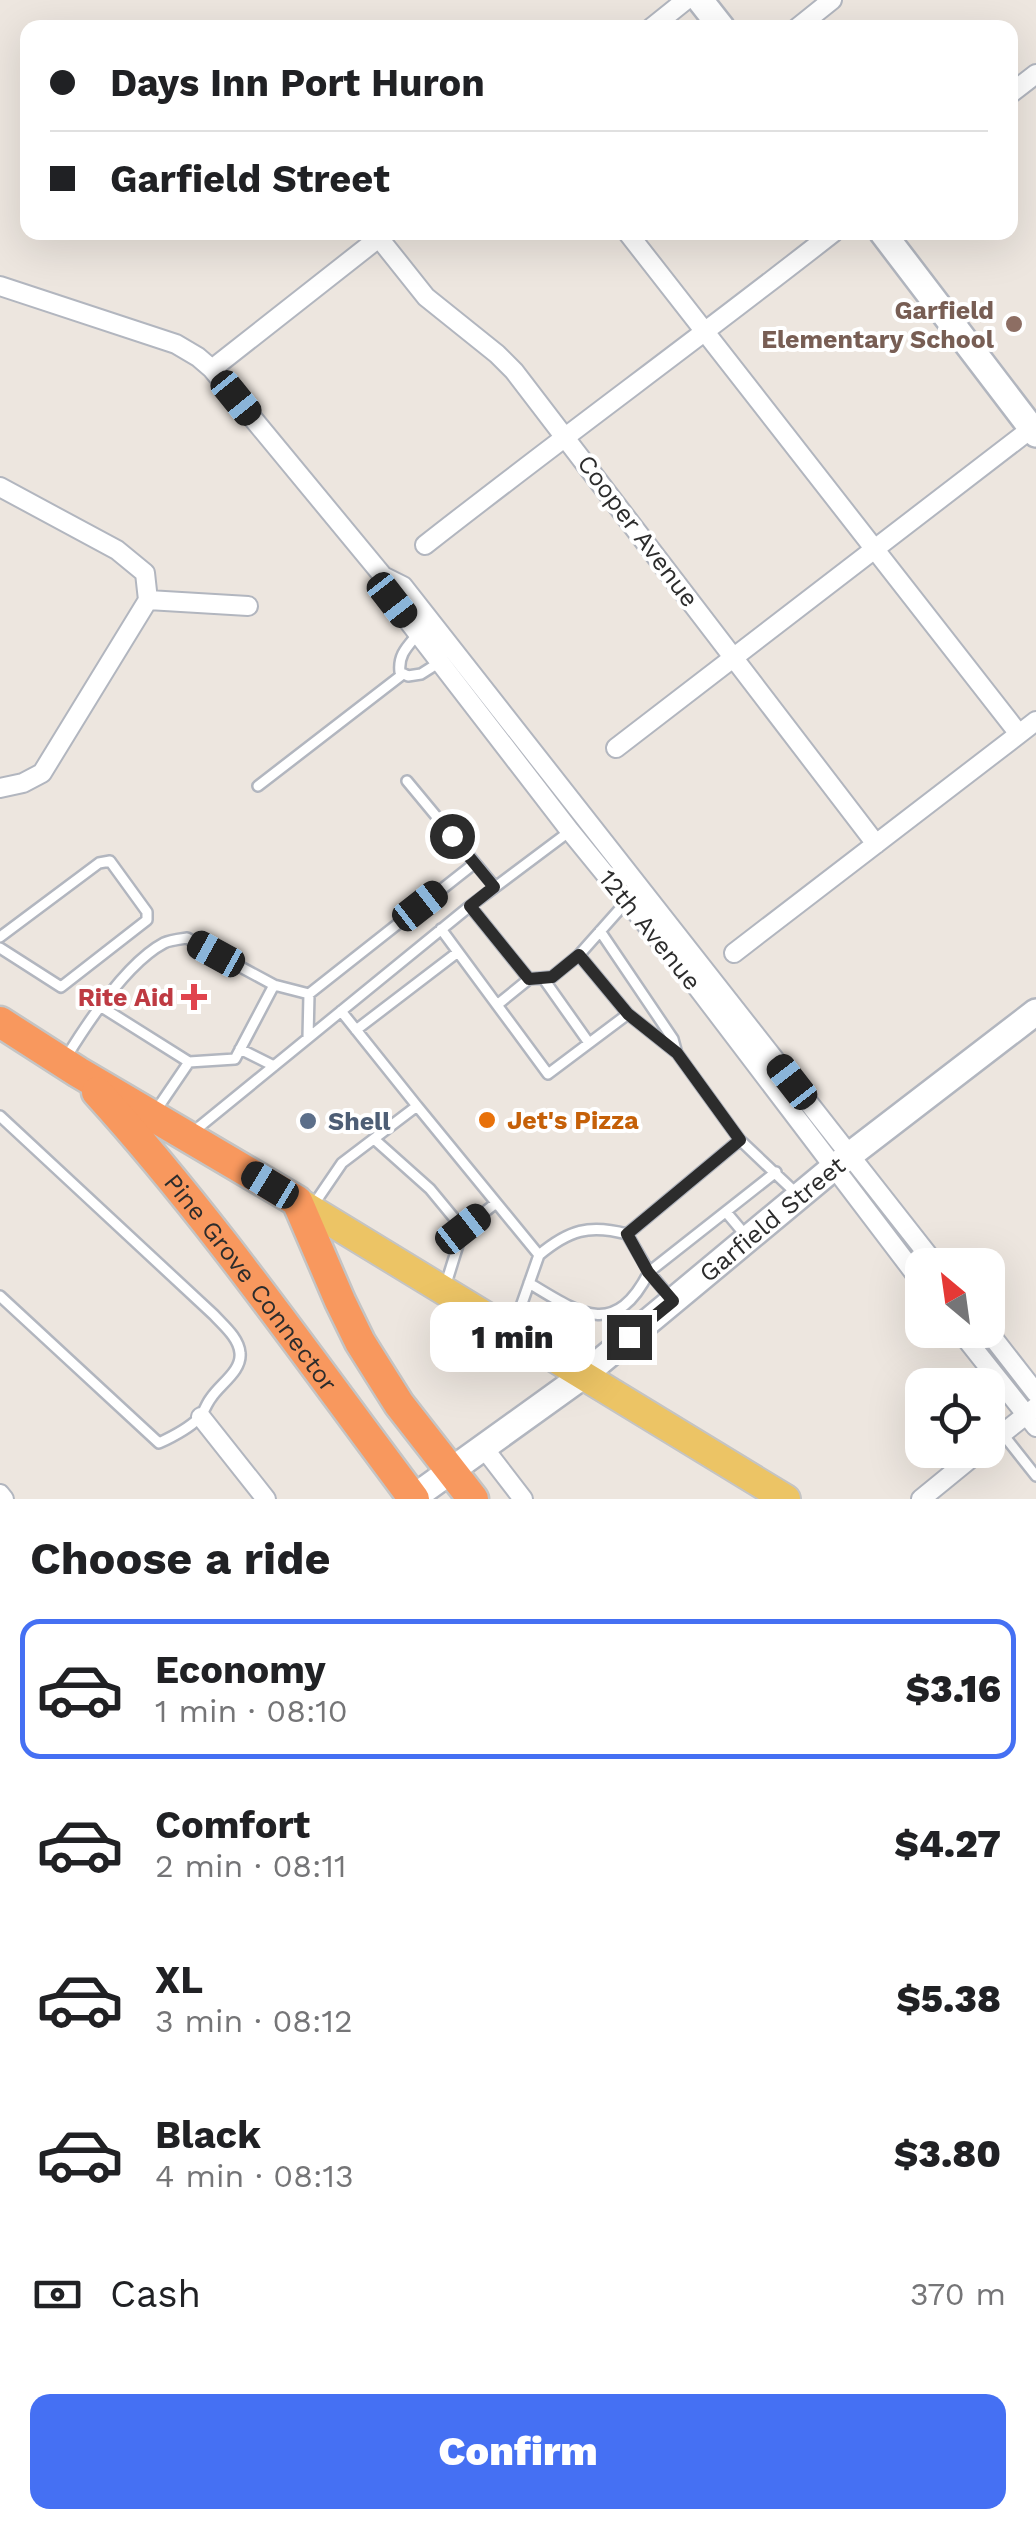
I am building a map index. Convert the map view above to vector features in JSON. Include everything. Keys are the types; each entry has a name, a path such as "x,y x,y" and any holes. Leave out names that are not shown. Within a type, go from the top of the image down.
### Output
{"highway":[{"path":"0,1022 304,1205"},
{"name":"Pine Grove Connector","path":"70,1067 141,1140 413,1499"},
{"name":"Pine Grove Connector","path":"304,1205 360,1342 399,1404 473,1499"}],"main road":[{"path":"304,1205 584,1375 760,1489 786,1499"}],"street":[{"path":"661,20 686,0"},
{"path":"700,0 716,20"},
{"path":"807,20 832,0"},
{"path":"212,368 376,240"},
{"name":"Cooper Avenue","path":"385,240 426,298 514,371 876,844"},
{"path":"633,240 1019,734"},
{"path":"425,545 824,240"},
{"path":"616,748 1034,431 888,240"},
{"name":"12th Avenue","path":"0,286 176,344 212,368 383,576 392,600 570,831 841,1162 920,1248"},
{"path":"0,487 117,550 145,573 148,600 42,773 23,783 0,788"},
{"name":"12th Avenue","path":"383,576 402,586 841,1162 905,1257"},
{"path":"148,600 248,606"},
{"path":"734,953 1036,721"},
{"name":"Garfield Street","path":"413,1499 584,1375 841,1162 1036,1012"},
{"path":"975,1348 1033,1416 1005,1433"},
{"path":"1000,1348 1036,1393"},
{"path":"200,1417 266,1499"},
{"path":"483,1446 524,1499"},
{"path":"921,1499 959,1468"}],"lane":[{"path":"418,634 404,651 400,672 408,676 422,674 440,662"},
{"path":"258,786 403,674"},
{"path":"407,781 494,887"},
{"path":"188,1136 441,929 570,831"},
{"path":"0,937 99,863 110,860 147,912 147,920 61,987 0,948"},
{"path":"309,994 475,863"},
{"path":"497,1005 529,979 552,977 579,955 627,901"},
{"path":"470,906 529,979"},
{"path":"441,929 548,1074 628,1014"},
{"path":"600,931 673,1039 677,1053"},
{"path":"70,1067 93,1014 134,967 165,943 187,938 274,985 309,994"},
{"path":"356,1030 458,952"},
{"path":"579,955 628,1014 677,1053 740,1140 799,1196"},
{"path":"542,978 589,1042"},
{"path":"100,1006 189,1062 235,1059 274,985"},
{"path":"308,1038 309,994"},
{"path":"341,1011 539,1254"},
{"path":"240,1049 274,1066"},
{"path":"153,1115 189,1062"},
{"path":"304,1205 342,1163 417,1106"},
{"path":"0,1116 197,1298 237,1341 240,1360 200,1417 159,1443 0,1296"},
{"path":"374,1139 430,1190 463,1229"},
{"path":"627,1234 740,1140"},
{"path":"529,1283 562,1303 604,1316 638,1293 648,1272 776,1172"},
{"path":"444,1290 463,1229 496,1202"},
{"path":"726,1212 748,1239"},
{"path":"512,1332 539,1254 568,1235 590,1228 627,1234 648,1272 673,1301"},
{"path":"1005,1448 1036,1476"}],"place":[{"name":"Garfield Elementary School","path":"1014,324"},
{"name":"Rite Aid","path":"194,997"},
{"name":"Jet's Pizza","path":"487,1120"},
{"name":"Shell","path":"308,1121"}],"route":[{"path":"452,836 494,887 470,906 529,979 552,977 579,955 628,1014 677,1053 740,1140 627,1234 648,1272 673,1301 629,1337"}]}
